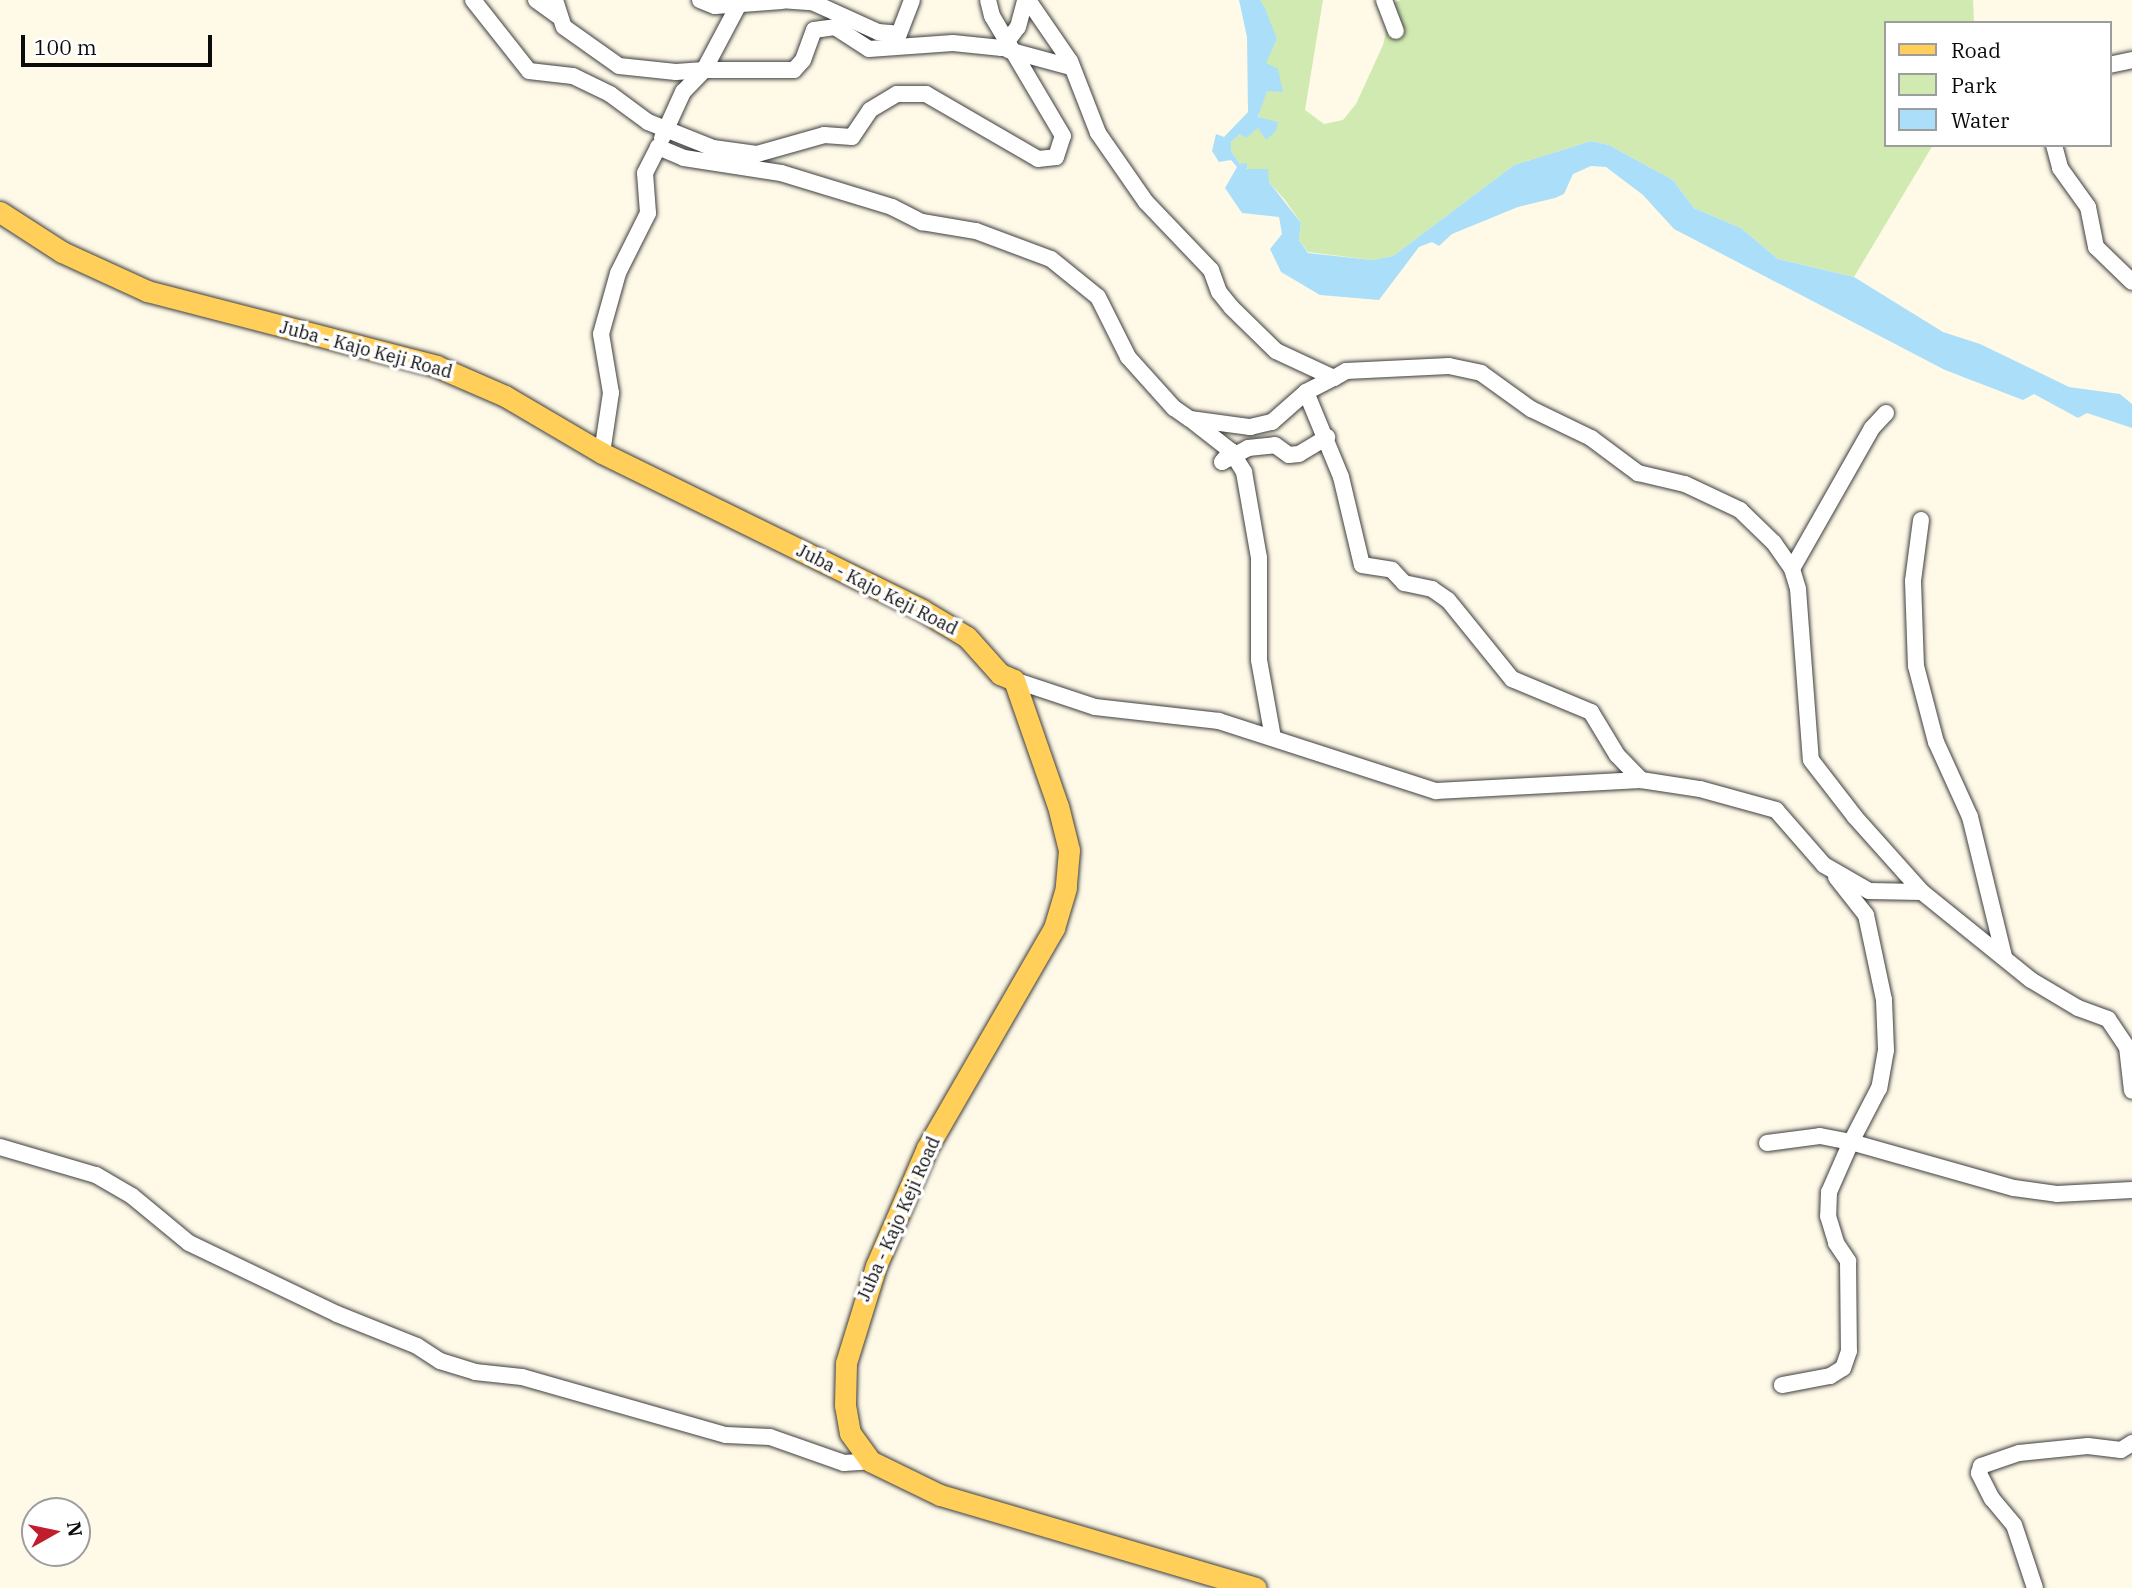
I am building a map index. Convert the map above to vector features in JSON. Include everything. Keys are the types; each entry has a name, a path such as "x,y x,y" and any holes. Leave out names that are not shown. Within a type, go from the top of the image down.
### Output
{"main road":[{"name":"Juba - Kajo Keji Road","path":"0,212 62,252 147,291 436,366 505,396 603,453 922,610 967,637 1000,674 1014,680 1058,806 1069,850 1066,888 1054,928 927,1148 858,1316 846,1363 845,1405 850,1433 870,1461 896,1477 940,1495 1256,1588"}],"street":[{"path":"473,0 528,71 573,76 610,94 648,122 713,148 757,155 824,135 852,137 870,110 897,94 926,94 1038,159 1056,157 1063,136 992,16 988,0"},
{"path":"536,0 556,8 564,27 619,66 676,72 794,70 803,60 814,30 835,27 869,49 953,43 1002,48 1071,67"},
{"path":"700,0 739,3 812,2 878,32 899,34 912,0"},
{"path":"1002,48 1018,27 1026,0"},
{"path":"1026,0 1071,67 1098,133 1171,233 1211,270 1219,292 1231,307 1276,351 1334,378"},
{"path":"1384,0 1396,31"},
{"path":"603,453 611,394 601,334 618,273 648,213 645,173 683,92 704,70 739,3"},
{"path":"2111,65 2132,60"},
{"path":"658,147 684,159 781,173 892,207 922,222 976,231 1051,259 1098,297 1128,357 1174,408 1231,451 1244,472 1259,558 1259,660 1273,738"},
{"path":"2055,147 2060,168 2088,207 2095,247 2132,282"},
{"path":"1190,419 1250,427 1272,422 1306,392 1346,371 1449,366 1481,373 1531,409 1602,445 1637,474 1685,484 1740,510 1774,543 1792,569 1798,589 1811,760 1922,892 2048,991 2108,1019 2130,1046 2132,1091"},
{"path":"1306,392 1327,437 1351,509 1362,565 1392,570 1404,583 1432,589 1448,600 1512,679 1591,712 1617,755 1641,780"},
{"path":"1792,569 1872,428 1886,413"},
{"path":"1231,451 1222,462 1248,448 1275,445 1289,455 1299,454 1327,437"},
{"path":"1921,520 1913,581 1916,666 1936,742 1970,817 2004,956"},
{"path":"1014,680 1095,707 1219,721 1436,791 1641,780 1768,805 1866,915 1884,1000 1886,1050 1880,1088 1851,1142 1829,1192 1828,1216 1836,1243 1848,1261 1849,1351 1843,1368 1830,1376 1783,1385"},
{"path":"1824,865 1869,891 1922,892"},
{"path":"1767,1143 1820,1136 1851,1142 2014,1188 2057,1194 2132,1190"},
{"path":"0,1147 96,1175 132,1196 189,1243 337,1314 417,1346 440,1361 475,1372 522,1377 726,1435 770,1437 844,1464 870,1461"},
{"path":"2035,1588 2014,1525 1992,1499 1979,1473 1981,1466 2018,1453 2088,1446 2121,1450 2132,1443"}],"green space":[{"path":"1260,0 1323,0 1305,110 1324,124 1343,120 1356,104 1383,45 1393,3 1401,0 1973,0 1974,21 1884,21 1884,147 1932,147 1854,277 1778,259 1741,228 1694,208 1673,180 1609,145 1591,141 1514,165 1393,256 1372,260 1308,252 1299,240 1301,223 1285,200 1269,182 1240,164 1231,151 1231,142 1240,134 1277,122 1258,118 1266,91 1272,91 1274,70 1265,63 1277,39"}],"water":[{"path":"1239,0 1260,0 1264,6 1277,39 1266,63 1278,69 1283,92 1267,91 1258,117 1278,122 1276,131 1266,140 1258,128 1246,138 1240,134 1231,142 1231,151 1240,164 1247,163 1247,169 1268,169 1269,182 1301,223 1299,240 1308,253 1372,260 1393,256 1514,165 1591,141 1609,145 1673,180 1694,208 1741,228 1778,259 1854,277 1943,332 1980,344 2069,387 2120,394 2132,404 2132,428 2087,413 2078,418 2034,394 2023,400 1945,370 1674,229 1643,195 1606,167 1591,166 1573,174 1564,194 1555,198 1518,207 1452,234 1439,246 1432,242 1419,247 1379,300 1320,295 1281,272 1270,249 1282,234 1279,217 1242,213 1225,188 1237,167 1231,160 1219,162 1212,151 1216,134 1224,137 1248,112 1247,37"}]}
